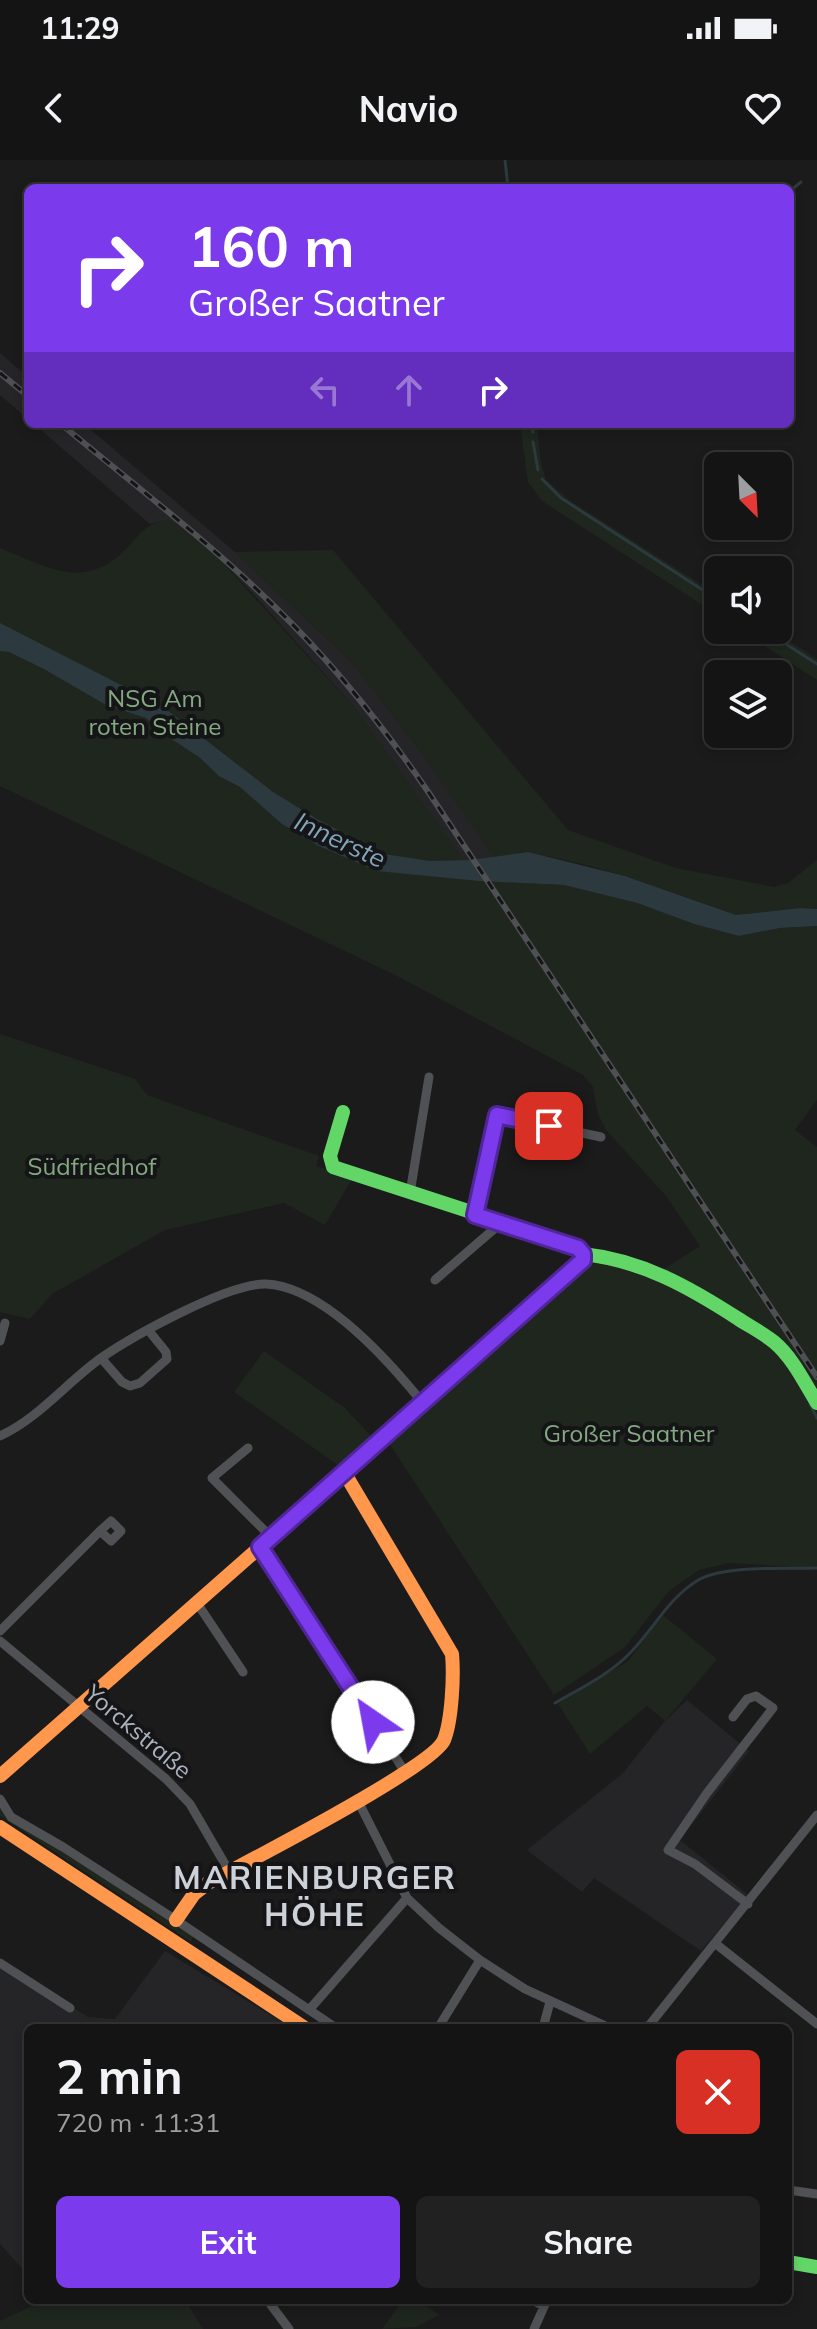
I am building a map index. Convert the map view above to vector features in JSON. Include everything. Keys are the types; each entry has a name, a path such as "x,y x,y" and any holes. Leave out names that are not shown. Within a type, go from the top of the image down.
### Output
{"street":[{"path":"410,1193 429,1077"},
{"path":"0,1776 583,1260 578,1248 333,1167 330,1156 343,1112"},
{"path":"475,1215 497,1115 601,1137"},
{"path":"435,1280 501,1223"},
{"path":"583,1254 604,1254 637,1263 774,1342 789,1358 817,1403"},
{"path":"0,1436 36,1413 101,1358 181,1312 230,1291 264,1284 299,1292 333,1313 386,1359 422,1402"},
{"path":"0,1341 5,1323"},
{"path":"101,1358 122,1382 130,1386 140,1383 167,1359 166,1352 149,1331"},
{"path":"248,1448 212,1478 265,1542 405,1772"},
{"path":"176,1920 194,1894 229,1871 358,1801 440,1748 444,1740 454,1674 452,1654 344,1472"},
{"path":"0,1631 100,1531"},
{"path":"197,1603 243,1672"},
{"name":"Yorckstraße","path":"0,1641 166,1779 190,1804 229,1871"},
{"path":"733,1717 747,1699 756,1696 773,1708 707,1793 668,1850 695,1864 748,1904"},
{"path":"0,1799 11,1817 176,1920 330,2024"},
{"path":"358,1801 407,1898 480,1960 550,2002 601,2024"},
{"path":"650,2024 817,1815"},
{"path":"0,1827 299,2024"},
{"path":"309,2010 407,1898"},
{"path":"716,1944 817,2024"},
{"path":"440,2024 480,1960"},
{"path":"0,1963 70,2008"},
{"path":"247,1967 250,1991"},
{"path":"544,2024 550,2002"},
{"path":"792,2191 817,2194"},
{"path":"792,2263 817,2267"},
{"path":"534,2329 545,2304"},
{"path":"271,2305 289,2329"}],"shaded area":[{"path":"0,353 24,374 24,416 0,395"},
{"path":"39,428 89,428 235,552 351,661 417,746 477,831 645,1089 523,947 354,707 215,554 169,520 150,524"},
{"path":"687,1700 749,1751 680,1840 748,1895 701,1951 594,1878 582,1892 527,1850 622,1774 664,1722"},
{"path":"165,1951 285,2024 24,2024 24,2271 0,2244 0,1962 88,2017 115,2019"}],"green space":[{"path":"521,428 537,428 546,480 569,500 704,586 704,606 542,501 528,482"},
{"path":"169,520 215,554 354,707 464,860 461,860 472,880 564,885 637,903 694,924 739,936 780,928 817,926 817,1100 795,1130 817,1147 817,1568 728,1563 699,1570 669,1591 625,1647 554,1695 387,1440 599,1256 655,1275 700,1246 666,1196 606,1130 598,1114 593,1087 583,1075 397,976 0,786 0,548 49,568 79,573 109,563 148,527"},
{"path":"333,550 568,830 676,868 774,887 788,883 817,860 817,909 736,915 582,864 528,852 493,857 417,746 351,661 235,552"},
{"path":"792,643 817,659 817,680 792,664 792,660 786,660 762,644"},
{"name":"Südfriedhof","path":"0,1034 135,1079 147,1095 319,1156 316,1166 353,1177 325,1225 284,1203 165,1230 52,1294 30,1319 0,1312"},
{"path":"264,1351 345,1408 374,1439 342,1468 234,1392"},
{"path":"663,1615 717,1659 665,1721 647,1706 590,1754 558,1704 628,1661"},
{"path":"0,1806 193,1936 191,1942 0,1816"},
{"path":"36,2304 187,2304 203,2329 0,2329 0,2321"},
{"path":"400,2304 424,2304 439,2315 416,2327 382,2329"}],"water":[{"name":"Innerste","path":"0,623 162,706 273,792 384,854 430,861 471,860 528,852 625,876 736,915 817,909 817,926 780,928 739,936 694,924 637,903 564,885 377,871 319,846 282,824 240,787 219,776 199,757 146,718 106,705 44,669 9,652 0,651"}],"waterway":[{"path":"505,160 508,184"},
{"path":"794,188 801,182"},
{"path":"532,428 533,432"},
{"path":"533,442 538,470"},
{"path":"542,479 561,498 704,591"},
{"path":"786,644 817,664"},
{"path":"810,1404 817,1418"},
{"path":"555,1703 596,1680 624,1659 671,1603 700,1579 741,1570 817,1568"}],"railway":[{"path":"0,373 24,393"},
{"path":"66,428 249,582 317,650 375,719 429,793 817,1377"}],"traffic: fast":[{"path":"343,1112 330,1156 333,1167 563,1242 578,1248 583,1254 625,1262 664,1277 774,1342 793,1363 817,1403"},
{"path":"503,1333 578,1267 583,1254"},
{"path":"792,2263 817,2267"}],"traffic: slow":[{"path":"0,1776 503,1333"},
{"path":"176,1920 194,1894 208,1883 374,1792 408,1771 444,1740 452,1697 452,1654 344,1472"},
{"path":"0,1827 299,2024"}],"district":[{"name":"MARIENBURGER HÖHE","path":"315,1896"}],"route":[{"path":"373,1722 260,1547 583,1260 578,1248 475,1215 497,1115 549,1126"}],"park label":[{"name":"NSG Am roten Steine","path":"155,713"},
{"name":"Großer Saatner","path":"629,1434"}]}
